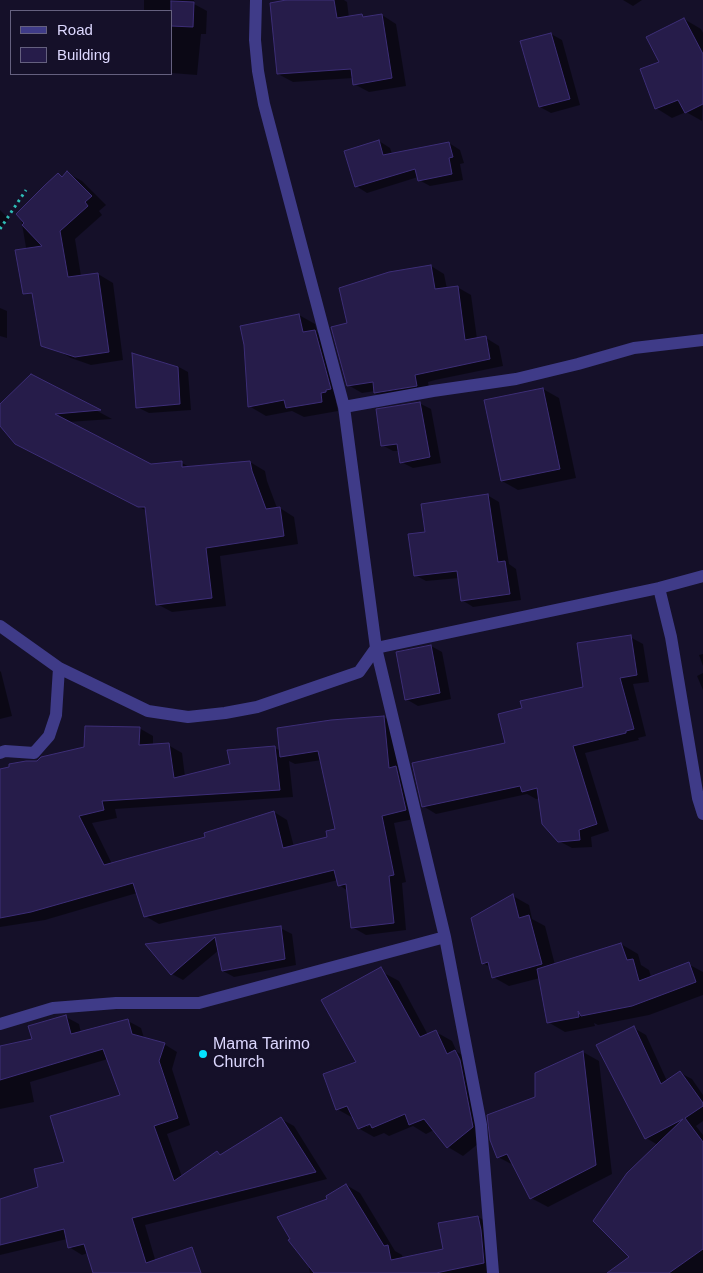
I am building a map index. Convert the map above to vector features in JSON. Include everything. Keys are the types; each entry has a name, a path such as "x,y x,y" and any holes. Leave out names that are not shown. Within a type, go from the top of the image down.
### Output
{"street":[{"path":"256,0 255,40 264,104 344,407 376,648 445,937 481,1125 493,1273"},
{"path":"344,407 516,379 634,348 703,340"},
{"path":"0,626 59,668 148,712 188,717 257,707 359,672 376,648 658,588 703,576"},
{"path":"658,588 671,637 698,798 703,814"},
{"path":"0,753 5,751 34,753 49,736 56,715 59,668"},
{"path":"0,1024 53,1008 116,1003 199,1003 445,937"}],"path":[{"path":"0,229 26,190"}],"building":[{"path":"286,0 334,0 337,18 362,14 363,17 382,14 392,78 353,85 351,69 277,74 270,3"},
{"path":"171,1 194,2 193,27 172,26"},
{"path":"684,18 703,54 703,104 685,113 678,100 655,109 640,69 659,62 646,37"},
{"path":"551,33 570,99 539,107 520,41"},
{"path":"379,140 383,155 449,142 453,157 449,158 452,174 418,181 415,169 355,187 344,151"},
{"path":"67,171 92,196 85,202 88,206 60,231 68,277 98,273 109,352 75,357 41,346 32,293 23,294 15,250 42,246 22,225 24,223 16,214 58,173 62,177"},
{"path":"431,265 435,289 458,286 465,340 486,336 490,359 415,375 417,386 374,393 373,382 347,386 331,327 347,323 339,288 389,272"},
{"path":"299,314 303,332 315,330 331,389 321,393 322,402 286,408 284,400 248,407 244,345 240,326"},
{"path":"132,353 178,367 180,404 136,408"},
{"path":"31,374 101,410 55,414 151,464 182,461 182,467 250,461 266,509 280,507 284,536 206,548 212,598 156,605 145,507 138,507 15,444 0,426 0,404"},
{"path":"543,388 560,469 501,481 484,400"},
{"path":"420,402 430,457 400,463 397,444 381,446 376,409"},
{"path":"488,494 498,562 505,561 510,594 461,601 457,571 414,576 408,534 425,532 421,504"},
{"path":"631,635 637,675 620,678 634,729 626,731 626,733 573,746 597,824 579,830 580,840 558,842 542,824 537,788 522,792 520,786 422,807 412,763 505,743 498,714 522,708 520,701 583,687 577,643"},
{"path":"431,645 440,693 405,700 396,652"},
{"path":"384,716 389,768 396,766 406,810 382,816 394,875 389,876 394,923 351,928 346,884 338,886 334,870 144,917 133,883 31,912 0,918 0,769 9,767 9,764 37,761 41,757 84,747 85,726 140,727 139,745 169,743 174,778 230,764 227,750 275,746 280,790 102,801 104,810 79,816 104,865 205,837 204,833 274,811 283,848 327,837 326,831 335,829 318,751 280,757 277,728 331,720"},
{"path":"513,894 519,918 529,915 542,964 492,978 488,962 482,964 471,918"},
{"path":"281,926 285,959 222,971 215,937 171,975 145,944"},
{"path":"621,943 627,960 633,959 639,981 689,962 696,982 632,1006 581,1016 578,1011 579,1017 547,1023 537,969"},
{"path":"381,967 420,1037 436,1030 447,1054 455,1050 460,1060 473,1127 447,1148 424,1119 409,1125 405,1114 372,1128 370,1124 358,1129 347,1106 336,1110 323,1074 356,1062 321,1000"},
{"path":"66,1015 71,1034 128,1019 132,1034 165,1043 159,1061 178,1118 154,1126 174,1181 217,1151 220,1155 281,1117 316,1172 132,1218 146,1263 192,1247 201,1273 93,1273 84,1244 68,1248 64,1229 0,1245 0,1199 38,1187 34,1169 64,1162 50,1116 120,1095 103,1049 0,1080 0,1046 32,1039 28,1026"},
{"path":"634,1026 661,1084 680,1071 703,1103 703,1106 685,1118 703,1142 703,1249 669,1273 607,1273 629,1257 593,1221 627,1173 683,1119 645,1139 596,1045"},
{"path":"583,1051 596,1165 530,1199 507,1154 497,1158 490,1140 487,1115 535,1097 535,1073"},
{"path":"346,1184 384,1246 388,1245 391,1260 443,1249 438,1223 478,1216 484,1263 436,1273 314,1273 288,1240 290,1239 277,1217 327,1199 326,1196"}],"place":[{"name":"Mama Tarimo Church","path":"203,1054"}]}
